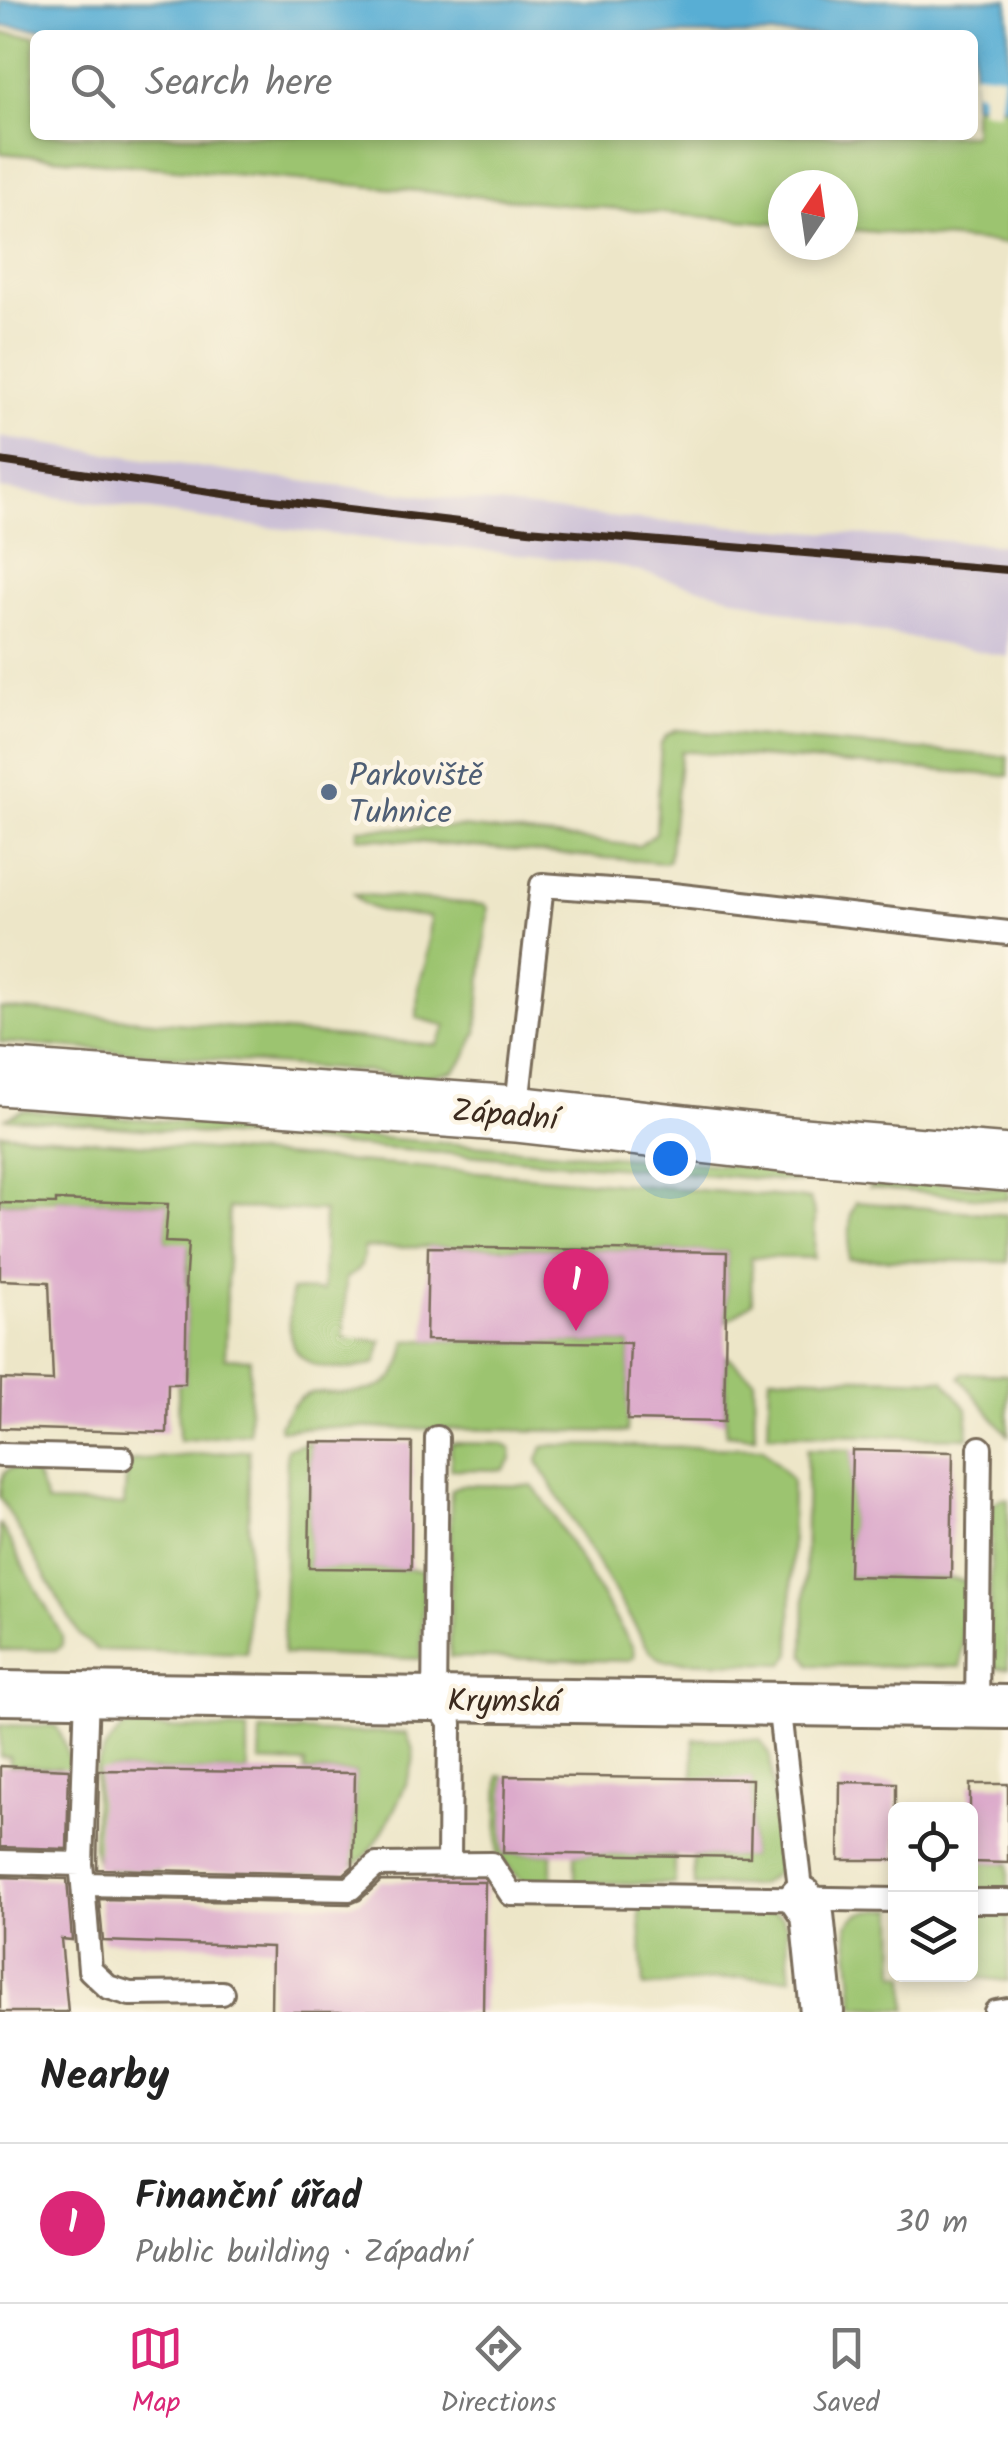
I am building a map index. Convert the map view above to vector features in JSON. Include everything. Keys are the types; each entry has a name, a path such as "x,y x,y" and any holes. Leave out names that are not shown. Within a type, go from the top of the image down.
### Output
{"street":[{"name":"Západní","path":"0,1078 516,1114 790,1145 1008,1164"},
{"name":"Krymská","path":"0,1693 992,1707"},
{"path":"801,1898 812,1914 822,2012"}],"lane":[{"path":"516,1114 542,885 664,894 1008,933"},
{"path":"437,1438 434,1700 450,1724 448,1864"},
{"path":"980,1448 992,1707"},
{"path":"0,1455 122,1458"},
{"path":"87,1694 82,1874 90,1970 108,1987 130,1994 222,1993"},
{"path":"780,1703 801,1898"},
{"path":"0,1862 82,1874 350,1889 376,1865 491,1864 511,1894 888,1900"},
{"path":"978,1900 1008,1901"},
{"path":"996,2012 1008,2010"}],"shaded area":[{"path":"0,437 251,475 627,519 1008,545 1008,657 814,619 615,565 246,525 0,489"}],"green space":[{"path":"0,33 30,36 30,140 978,140 978,105 1008,107 1008,244 858,230 858,170 768,170 768,223 0,153"},
{"path":"677,730 1008,757 1008,776 681,751 669,860 664,863 358,837 358,829 462,827 639,846 656,833 661,743"},
{"path":"354,894 486,905 477,1033 463,1061 453,1071 414,1079 0,1042 0,1008 437,1045 447,1026 417,1018 430,917 378,910"},
{"path":"22,1110 788,1170 799,1182 6,1118"},
{"path":"0,1133 810,1199 815,1214 814,1258 751,1257 752,1303 726,1322 727,1252 364,1248 360,1267 346,1278 344,1338 382,1341 376,1363 327,1368 304,1359 296,1350 289,1322 291,1290 323,1291 324,1211 229,1208 225,1358 250,1359 249,1433 179,1441 178,1384 185,1383 188,1247 165,1242 167,1204 56,1200 0,1203"},
{"path":"876,1178 1008,1189 1008,1200 869,1188"},
{"path":"856,1202 1008,1215 1008,1262 848,1259 851,1214"},
{"path":"406,1341 630,1343 627,1432 313,1427 280,1430 285,1416 301,1398 314,1392 363,1391 384,1384 399,1369"},
{"path":"725,1355 754,1379 755,1437 726,1434"},
{"path":"963,1373 1008,1375 1008,1435 960,1378"},
{"path":"770,1376 944,1380 967,1409 968,1438 768,1434"},
{"path":"311,1442 309,1567 424,1571 421,1659 283,1654 287,1448"},
{"path":"451,1443 502,1444 511,1449 512,1459 503,1470 451,1469"},
{"path":"543,1447 763,1448 792,1480 791,1653 784,1664 667,1661 649,1650 540,1466"},
{"path":"807,1449 852,1450 850,1576 965,1581 961,1667 811,1665 804,1654"},
{"path":"249,1450 247,1653 97,1650 79,1635 0,1497 4,1474 19,1468 36,1475 47,1503 124,1505 127,1466 134,1460"},
{"path":"461,1485 532,1486 633,1648 634,1657 627,1661 450,1657 451,1489"},
{"path":"1008,1499 1008,1668 989,1668 992,1504"},
{"path":"0,1523 62,1636 62,1645 57,1650 0,1650"},
{"path":"0,1725 56,1726 63,1739 71,1780 70,1838 58,1845 59,1768 10,1766 10,1757 0,1757"},
{"path":"123,1727 248,1730 248,1772 108,1770 107,1846 157,1847 158,1874 112,1872 98,1863 93,1847 96,1768"},
{"path":"261,1731 406,1733 413,1755 411,1771 385,1827 363,1858 333,1874 298,1877 298,1850 353,1851 355,1773 305,1772 305,1764 260,1762"},
{"path":"694,1739 760,1740 770,1756 780,1865 759,1885 694,1886 693,1856 750,1857 752,1780 693,1779"},
{"path":"499,1775 505,1776 503,1853 552,1854 552,1881 522,1881 497,1854"},
{"path":"575,1854 675,1856 675,1884 575,1882"},
{"path":"978,1862 1008,1863 1008,1890 978,1889"},
{"path":"639,1905 766,1908 781,1916 786,1925 791,1978 745,1977 644,1987"},
{"path":"888,1909 888,1982 906,1982 907,2009 855,2006 847,1925 863,1913"},
{"path":"978,1910 1008,1911 1008,1981 978,1978"}],"water":[{"path":"0,0 1008,0 1008,107 978,105 978,30 58,30 0,26"}],"pier":[{"path":"978,72 1003,75 999,112 980,111"}],"building":[{"path":"56,1200 168,1204 165,1242 188,1243 185,1384 168,1384 167,1433 0,1428 1,1379 53,1381 49,1282 0,1280 0,1203 56,1204"},
{"path":"428,1247 727,1252 724,1422 627,1420 630,1343 426,1340"},
{"path":"311,1442 412,1443 411,1569 309,1568"},
{"path":"852,1450 953,1452 951,1578 849,1576"},
{"path":"0,1766 69,1769 67,1849 0,1847"},
{"path":"99,1770 355,1773 353,1866 344,1874 97,1869"},
{"path":"505,1776 752,1779 750,1857 503,1853"},
{"path":"840,1782 896,1783 896,1802 888,1802 888,1860 839,1860"},
{"path":"970,1784 1008,1784 1008,1863 978,1862 978,1802 970,1802"},
{"path":"0,1877 67,1879 72,1940 61,1939 68,2012 0,2012"},
{"path":"381,1881 485,1882 483,2012 271,2012 272,1947 103,1941 99,1899 350,1904"}],"railway":[{"path":"0,461 230,495 528,530 1008,570"}],"place":[{"name":"Parkoviště Tuhnice","path":"329,792"},
{"name":"Finanční úřad","path":"576,1331"}]}
